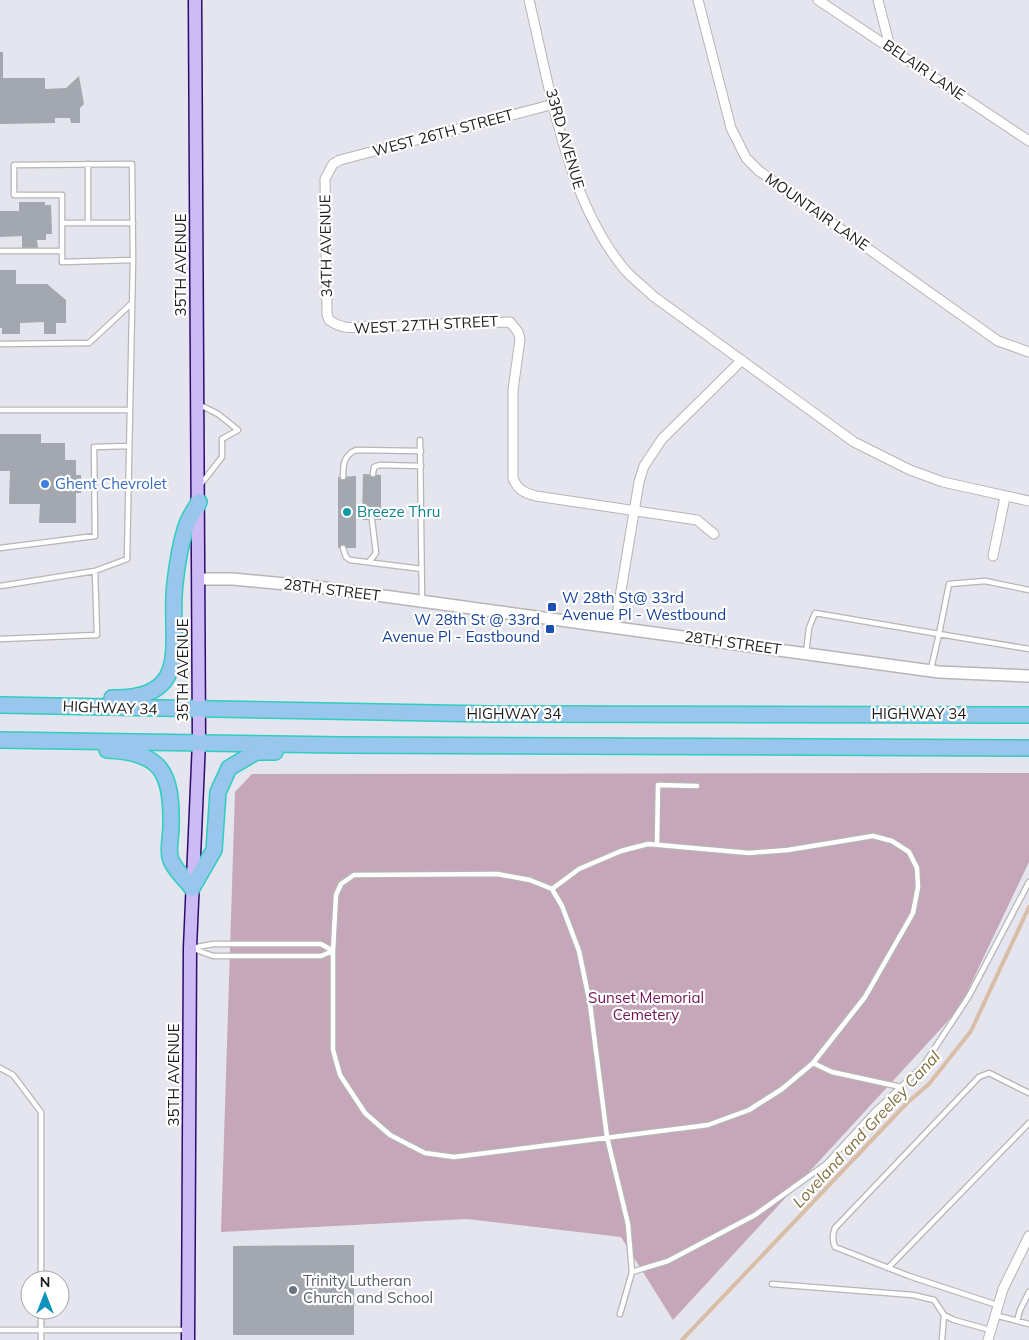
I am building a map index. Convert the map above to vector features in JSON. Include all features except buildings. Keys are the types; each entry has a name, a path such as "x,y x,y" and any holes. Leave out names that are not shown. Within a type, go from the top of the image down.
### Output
{"highway":[{"path":"0,696 128,698 141,697 155,691 171,671 174,657 175,584 185,528 199,502"},
{"name":"HIGHWAY 34","path":"0,705 491,714 1029,714"},
{"name":"HIGHWAY 34","path":"0,740 1029,748"},
{"path":"0,745 124,750 139,754 154,762 165,776 170,790 170,858 192,888 214,850 218,792 229,768 256,752 321,752 342,744"}],"main road":[{"name":"35TH AVENUE","path":"188,1335 190,948 199,742 200,579 196,0"}],"street":[{"name":"33RD AVENUE","path":"529,0 575,182 594,224 625,270 653,296 854,442 910,470 943,482 1029,501"},
{"name":"MOUNTAIR LANE","path":"698,0 731,128 746,158 759,171 998,341 1029,352"},
{"name":"BELAIR LANE","path":"818,0 1029,141"},
{"path":"878,0 890,47"},
{"name":"WEST 26TH STREET","path":"333,164 340,160 554,104"},
{"name":"34TH AVENUE","path":"333,164 325,179 327,314 329,320 336,325"},
{"name":"WEST 27TH STREET","path":"336,325 352,328 459,325 505,321 515,326 520,339 513,390 513,478 516,485 526,493 536,496 634,510"},
{"path":"615,627 639,482 652,453 662,439 742,360"},
{"path":"993,556 1005,497"},
{"path":"634,510 697,520 714,534"},
{"name":"28TH STREET","path":"200,579 233,579 422,601 930,670 1029,676"},
{"path":"988,1340 997,1305 1029,1236"}],"lane":[{"path":"88,164 88,223"},
{"path":"0,586 95,570 127,559 133,260 132,164 14,165 14,195 62,195 62,262 133,260"},
{"path":"62,223 132,223"},
{"path":"0,251 62,251"},
{"path":"0,344 89,343 132,303"},
{"path":"199,405 218,414 238,430 222,439 222,457 199,486"},
{"path":"0,410 130,410"},
{"path":"420,440 422,601"},
{"path":"0,548 94,536 94,447 129,446"},
{"path":"343,476 344,462 348,454 356,450 420,451"},
{"path":"373,474 374,468 380,464 421,466"},
{"path":"369,562 376,553 372,520"},
{"path":"344,548 346,557 350,560 422,569"},
{"path":"0,639 97,636 95,570"},
{"path":"930,670 940,634 949,584 985,581 1029,590"},
{"path":"806,654 809,628 815,613 1029,649"},
{"path":"657,844 658,785 698,786"},
{"path":"552,889 580,869 613,854 648,844 749,853 788,850 873,836 892,841 909,852 917,868 918,888 912,913 865,997 813,1063 782,1089 741,1113 708,1124 607,1138 454,1157 425,1152 390,1135 365,1113 340,1075 333,1050 333,952 336,895 341,884 354,875 497,874 530,880 552,889 562,906 579,951 590,1004 607,1138 628,1224 632,1272 620,1314"},
{"path":"632,1272 668,1261 755,1215 826,1164 923,1066 969,996 1029,882"},
{"path":"190,948 213,944 321,944 333,952"},
{"path":"190,948 213,956 321,956 333,952"},
{"path":"813,1063 832,1072 901,1087"},
{"path":"0,1068 13,1075 40,1112 41,1270"},
{"path":"997,1305 888,1268 835,1247 832,1242 835,1228 979,1077 989,1073 1029,1093"},
{"path":"888,1268 1029,1123"},
{"path":"772,1284 914,1295 934,1300 944,1315 954,1320 990,1330"},
{"path":"1017,1321 1029,1292"},
{"path":"994,1314 1029,1324"},
{"path":"942,1340 944,1315"},
{"path":"41,1320 41,1340"},
{"path":"0,1330 188,1335"}],"green space":[{"name":"Sunset Memorial Cemetery","path":"1029,773 1029,862 959,1009 673,1320 621,1237 467,1219 221,1232 235,792 252,774"}],"waterway":[{"name":"Loveland and Greeley Canal","path":"682,1340 907,1103 929,1084 971,1031 1029,907"}],"place":[{"name":"Ghent Chevrolet","path":"45,484"},
{"name":"Breeze Thru","path":"347,512"},
{"name":"W 28th St@ 33rd Avenue Pl - Westbound","path":"552,607"},
{"name":"W 28th St @ 33rd Avenue Pl - Eastbound","path":"550,629"},
{"name":"Trinity Lutheran Church and School","path":"293,1290"}]}
